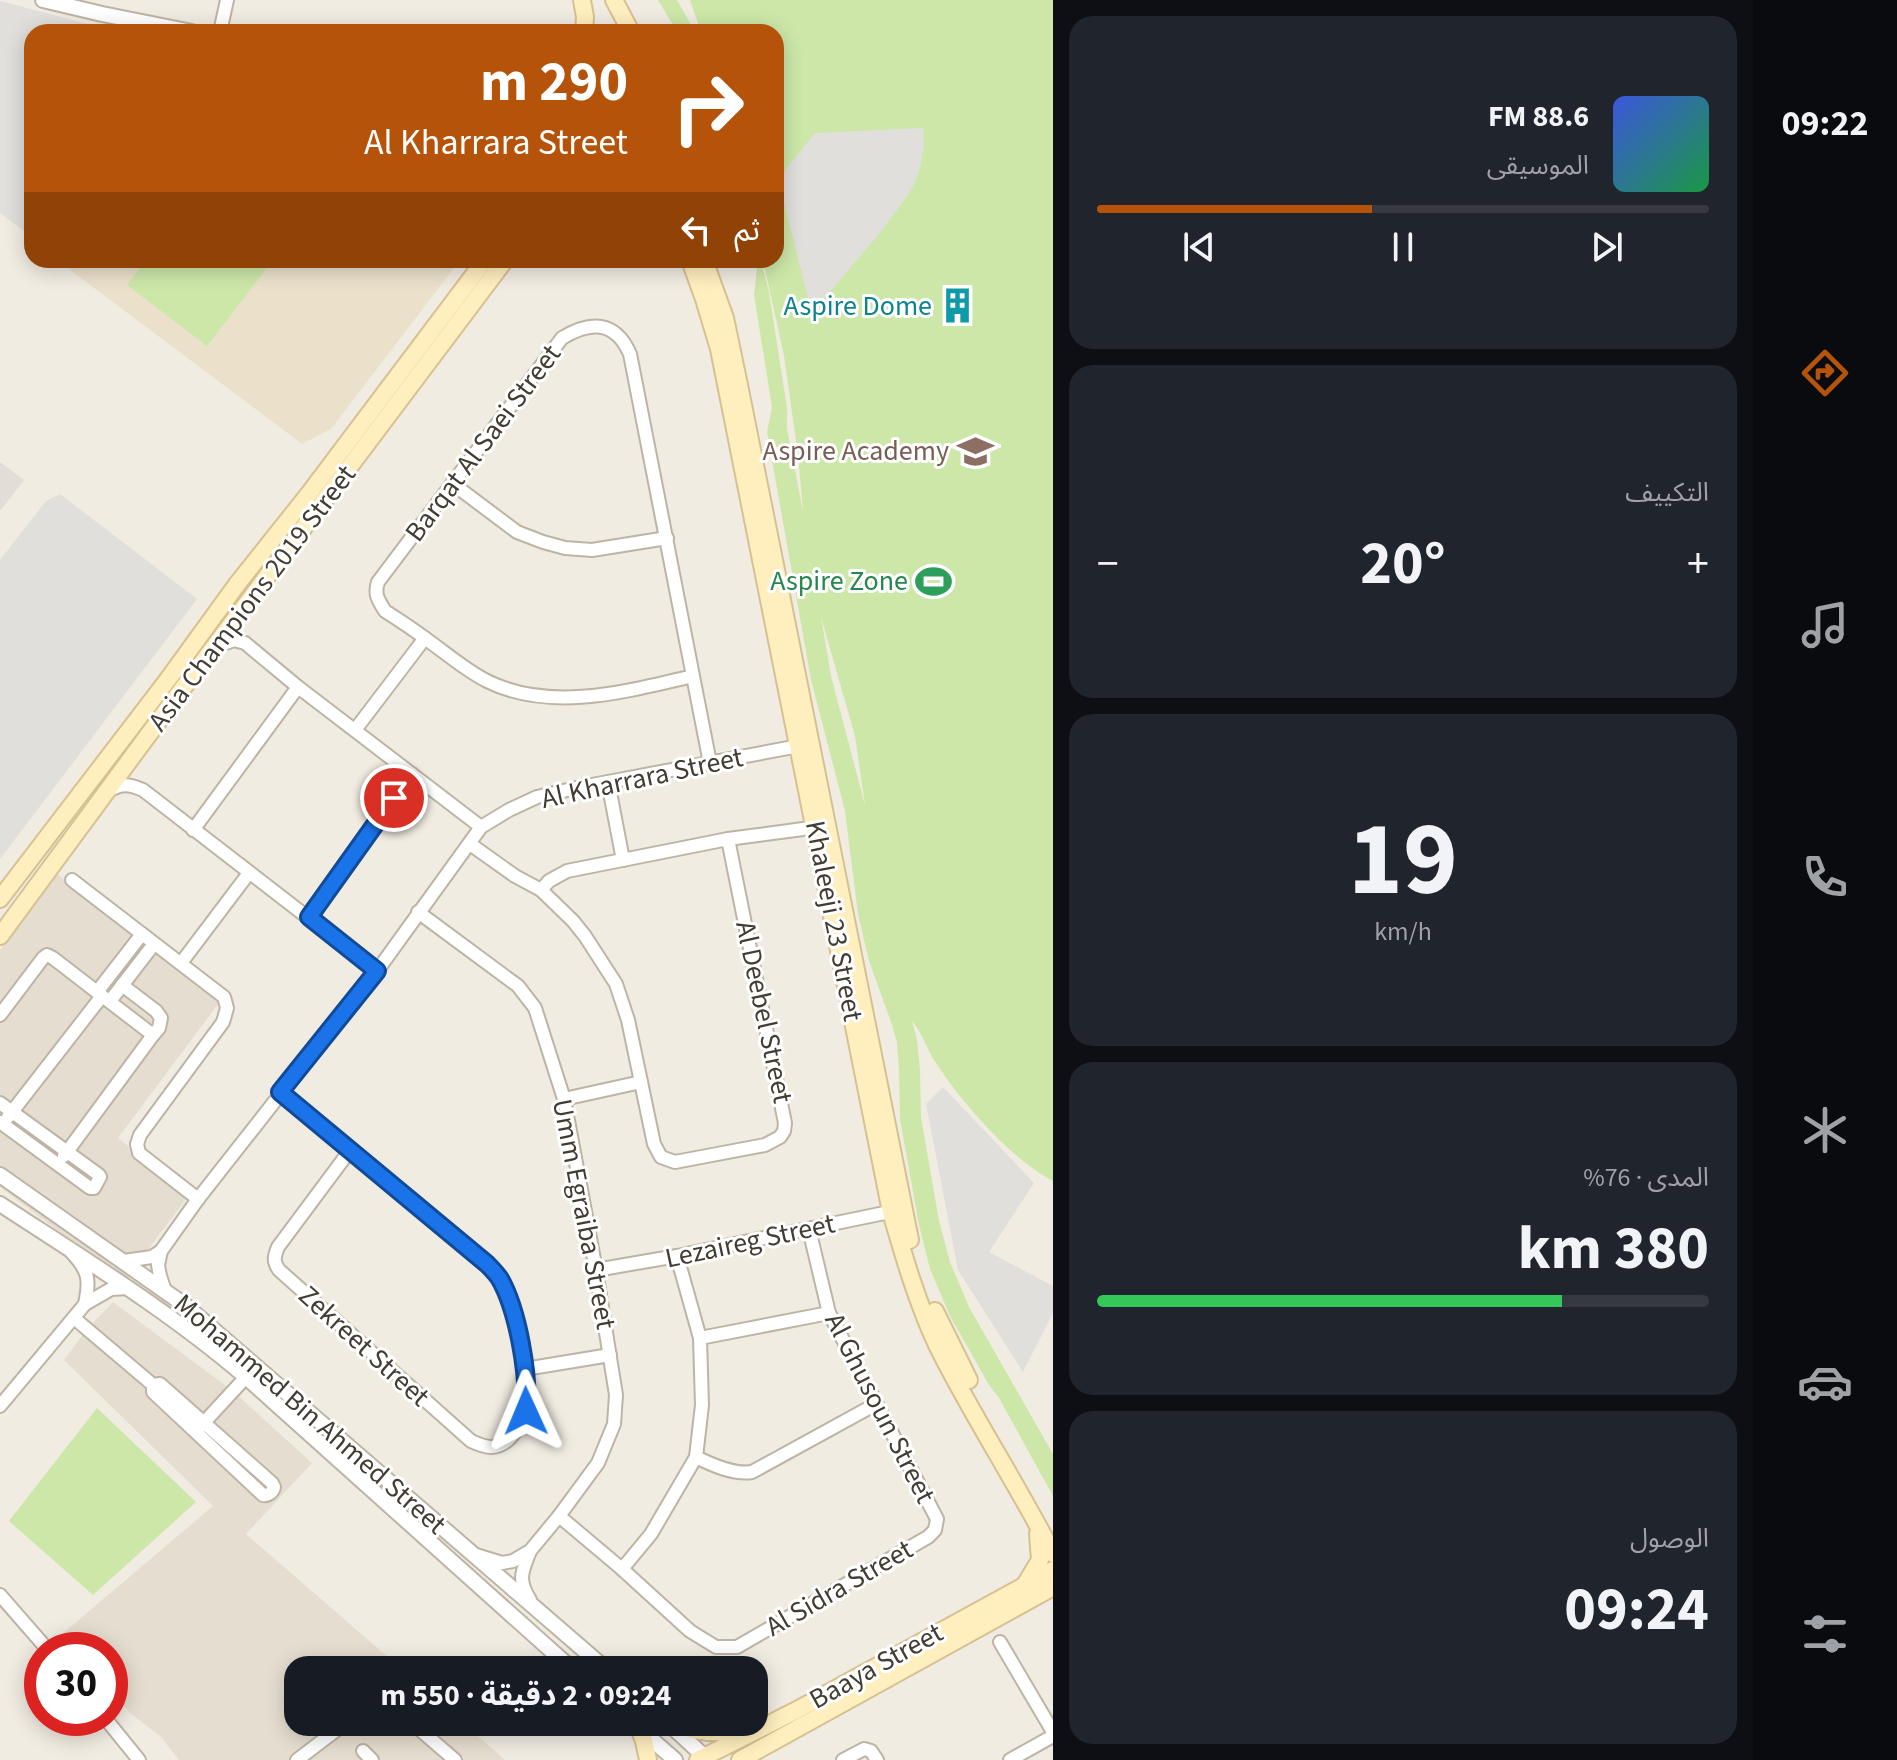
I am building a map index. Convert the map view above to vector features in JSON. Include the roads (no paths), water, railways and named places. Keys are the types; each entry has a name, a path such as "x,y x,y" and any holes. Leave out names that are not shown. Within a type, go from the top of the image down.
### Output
{"main road":[{"path":"582,0 585,24"},
{"path":"614,0 627,24"},
{"name":"Asia Champions 2019 Street","path":"0,899 479,268"},
{"name":"Asia Champions 2019 Street","path":"0,936 499,268"},
{"name":"Khaleeji 23 Street","path":"693,268 740,420"},
{"name":"Khaleeji 23 Street","path":"707,268 725,318 740,420 897,1210 942,1328 980,1410 1047,1524 1053,1554"},
{"path":"1022,1587 1040,1560 1040,1543 1047,1524"},
{"name":"Baaya Street","path":"704,1759 1053,1570"},
{"name":"Baaya Street","path":"740,1760 761,1754 1053,1587"},
{"path":"768,1723 775,1721"},
{"path":"641,1736 648,1760"}],"street":[{"path":"43,0 149,24"},
{"path":"222,24 227,0"},
{"name":"Barqat Al Saei Street","path":"693,676 605,694 560,697 507,689 459,664 385,611 378,601 375,591 378,582 562,338 575,330 588,326 614,331 623,339 630,354 667,538 710,763"},
{"path":"453,484 517,532 565,548 592,550 667,538"},
{"path":"241,612 240,635 245,643 481,827"},
{"path":"355,730 425,638"},
{"path":"215,647 234,640 245,643"},
{"path":"193,830 298,687"},
{"name":"Al Kharrara Street","path":"161,1251 280,1092 377,971 481,827 537,797 805,745"},
{"path":"133,755 132,767 143,790"},
{"path":"309,917 412,774"},
{"path":"608,782 623,860"},
{"path":"106,792 130,784 143,790 377,971"},
{"path":"541,890 549,881 567,871 728,839 803,829"},
{"name":"Al Deebel Street","path":"470,844 541,890 573,921 616,984 628,1020 654,1144 661,1157 675,1162 765,1145 780,1137 784,1131 785,1117 728,839"},
{"path":"181,963 249,873"},
{"path":"72,880 224,997 227,1008 223,1022 140,1135 137,1144 139,1153 198,1199"},
{"name":"Umm Egraiba Street","path":"418,912 518,986 535,1008 564,1099 596,1270 616,1395 614,1424 598,1463 530,1551 522,1573 522,1587 534,1607"},
{"path":"0,1103 12,1112 66,1152 99,1175 94,1188 57,1165 2,1123 12,1112 103,996 142,934"},
{"path":"103,996 122,985 154,944"},
{"path":"0,1015 47,955 153,1035"},
{"path":"57,1165 159,1028 161,1018 156,1011 122,985"},
{"path":"564,1099 641,1082"},
{"name":"Zekreet Street","path":"280,1092 351,1149 499,1277 512,1309 525,1369 526,1411 520,1426 498,1448 486,1448 471,1441 274,1263 278,1247 351,1149"},
{"name":"Mohammed Bin Ahmed Street","path":"0,1175 124,1261 217,1332 591,1656"},
{"path":"0,1186 17,1197 35,1199"},
{"name":"Mohammed Bin Ahmed Street","path":"0,1204 129,1288 246,1377 557,1656"},
{"name":"Lezaireg Street","path":"596,1270 897,1210"},
{"name":"Al Ghusoun Street","path":"809,1229 829,1313 937,1519 935,1530 928,1537"},
{"path":"64,1246 80,1262 88,1276 85,1304"},
{"path":"124,1261 152,1257 161,1251"},
{"path":"161,1251 158,1265 165,1291"},
{"path":"622,1569 651,1534 696,1457 702,1405 700,1338 677,1256"},
{"path":"0,1406 85,1304 111,1289 129,1288"},
{"path":"700,1338 829,1313"},
{"path":"74,1318 153,1385 153,1392 199,1427 272,1483 273,1490 263,1495 199,1427"},
{"path":"525,1369 610,1355"},
{"path":"199,1427 246,1377"},
{"path":"696,1457 742,1474 752,1472 876,1404"},
{"name":"Al Sidra Street","path":"559,1516 690,1631 716,1647 737,1647 928,1537"},
{"path":"472,1553 502,1563 513,1561 530,1551"},
{"path":"0,1595 32,1632"},
{"path":"1000,1642 1053,1734 1010,1760"},
{"path":"120,1736 139,1760"},
{"path":"297,1760 329,1736"},
{"path":"427,1736 455,1760"},
{"path":"648,1736 675,1760"},
{"path":"681,1736 704,1759"},
{"path":"843,1760 864,1749 871,1751 877,1760"}],"place":[{"name":"Aspire Dome","path":"958,306"},
{"name":"Aspire Academy","path":"975,451"},
{"name":"Aspire Zone","path":"934,581"}]}
